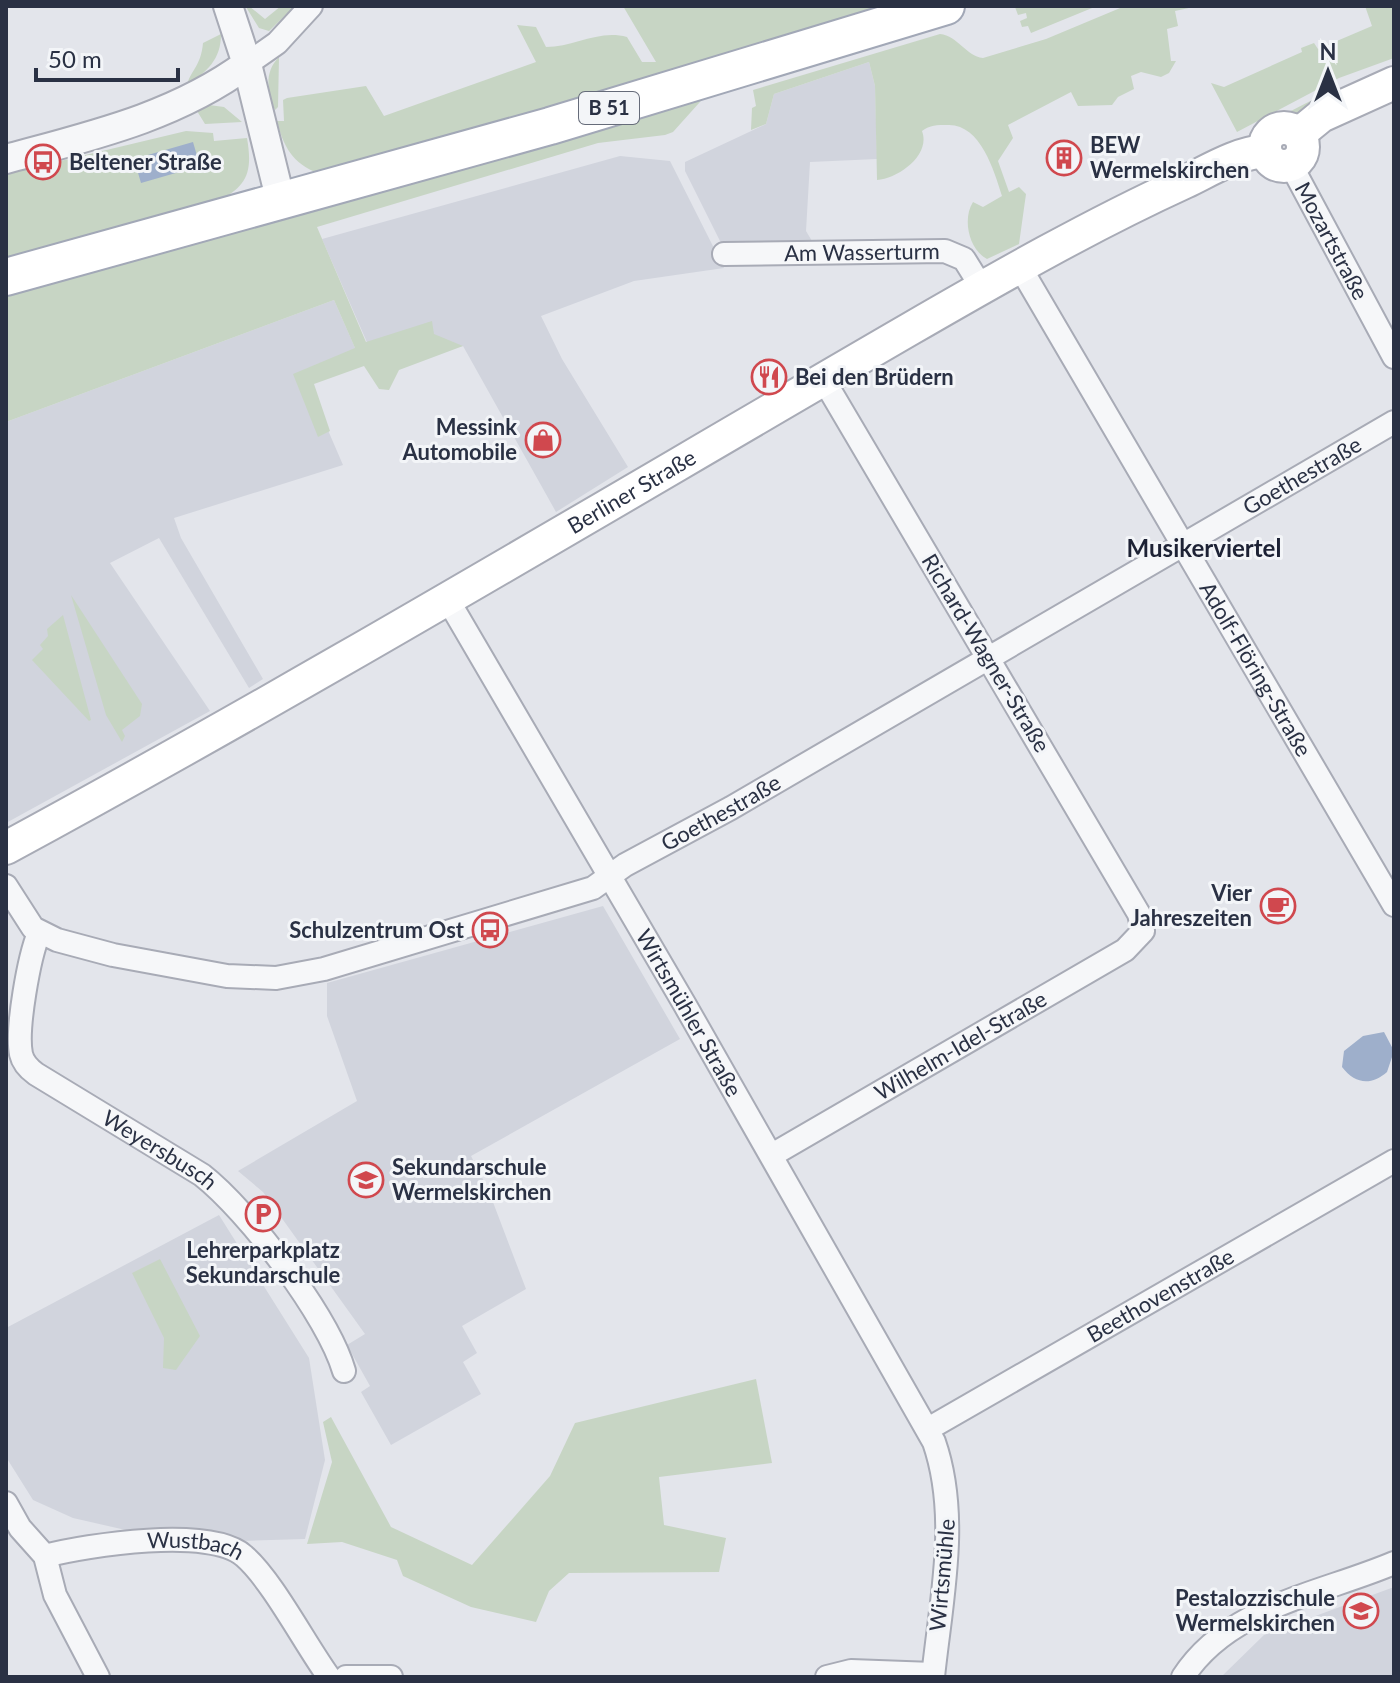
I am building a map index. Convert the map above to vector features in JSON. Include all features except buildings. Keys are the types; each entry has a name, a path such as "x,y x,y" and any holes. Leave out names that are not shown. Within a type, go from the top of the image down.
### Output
{"main road":[{"name":"B 51","path":"6,277 550,126 941,8"},
{"name":"Berliner Straße","path":"1278,158 1266,142 1274,131 1287,127 1299,134 1321,116 1394,83"},
{"name":"Berliner Straße","path":"6,848 448,600 822,377 1020,267 1149,198 1246,154 1278,158"}],"street":[{"path":"228,6 247,64 281,202"},
{"path":"6,159 138,122 219,84 277,43 311,6"},
{"name":"Mozartstraße","path":"1278,158 1394,357"},
{"name":"Am Wasserturm","path":"724,254 945,251 964,259 982,288"},
{"name":"Adolf-Flöring-Straße","path":"1020,267 1394,905"},
{"name":"Richard-Wagner-Straße","path":"822,377 1139,914 1143,931"},
{"name":"Goethestraße","path":"39,933 113,955 227,976 276,978 324,969 593,888 610,874 1394,422"},
{"name":"Wirtsmühler Straße","path":"448,600 597,860 610,874 772,1155 872,1337 928,1429"},
{"path":"6,886 27,921 39,933"},
{"name":"Wilhelm-Idel-Straße","path":"772,1155 1125,950 1143,931"},
{"name":"Weyersbusch","path":"39,933 31,953 22,1025 21,1045 25,1062 36,1074 202,1175 222,1192 307,1302 334,1344 344,1371"},
{"name":"Beethovenstraße","path":"928,1429 1394,1161"},
{"name":"Wirtsmühle","path":"928,1429 942,1466 948,1516 933,1675"},
{"path":"6,1503 20,1528 45,1556 55,1595 98,1677"},
{"name":"Wustbach","path":"45,1556 75,1548 135,1543 192,1541 235,1548 262,1576 329,1677"},
{"path":"1183,1677 1206,1647 1242,1622 1394,1563"},
{"path":"827,1677 851,1671 933,1675"},
{"path":"346,1677 391,1677"}],"shaded area":[{"path":"869,62 875,86 877,159 810,162 806,231 812,241 721,243 685,171 685,162 766,124 774,94"},
{"path":"620,156 670,161 724,268 634,281 541,316 562,359 628,467 556,512 463,346 376,363 322,239"},
{"path":"334,300 359,357 305,377 343,465 174,518 181,538 263,679 249,688 159,538 110,563 210,711 6,823 6,422"},
{"name":"Sekundarschule Wermelskirchen","path":"603,906 680,1039 471,1156 488,1189 526,1289 462,1326 477,1353 463,1362 481,1394 391,1445 361,1392 370,1386 347,1345 365,1334 263,1192 238,1171 357,1101 327,1016 327,983"},
{"path":"219,1215 309,1358 325,1460 305,1539 241,1541 212,1531 130,1531 73,1518 33,1500 6,1457 6,1328"},
{"name":"Pestalozzischule Wermelskirchen","path":"1394,1587 1392,1677 1221,1677 1264,1635"}],"green space":[{"path":"249,6 265,19 281,6 295,6 269,31 259,28 246,7"},
{"path":"623,6 906,6 663,81 318,173 302,165 290,153 282,138 277,121 284,121 283,100 287,98 366,86 384,116 536,62 517,25 536,27 546,47 606,35 627,37 642,62 656,62"},
{"path":"1097,6 1031,33 1028,26 1022,27 1020,21 1027,18 1026,13 1018,15 1015,7"},
{"path":"1125,6 1198,6 1175,11 1178,26 1167,29 1171,61 1176,61 1169,73 1161,77 1141,72 1131,76 1134,89 1118,97 1112,105 1078,106 1071,92 1008,125 1013,138 998,161 1009,192 1019,187 1026,194 1019,244 987,259 972,241 968,217 973,202 983,207 1002,196 984,150 968,132 959,126 947,125 925,129 922,131 924,140 918,157 895,175 877,180 875,86 869,62 774,94 766,124 751,130 752,108 756,106 753,90 940,34 983,58 1046,39"},
{"path":"1365,6 1394,6 1394,58 1339,78 1237,132 1211,83 1224,87 1302,52 1301,48 1314,43 1318,49 1372,26"},
{"path":"221,34 216,58 187,86 200,58 203,43"},
{"path":"279,57 278,107 275,110 268,82 271,69"},
{"path":"708,93 673,132 665,135 598,143 317,227 366,342 432,321 434,334 463,346 399,370 389,390 379,389 364,366 314,384 330,431 318,437 293,374 355,348 334,300 6,422 6,289"},
{"path":"1320,96 1321,99 1293,119 1274,121 1247,140 1252,131"},
{"path":"209,105 224,107 242,122 205,124 197,111"},
{"path":"186,131 213,133 214,141 247,138 248,169 246,177 235,190 217,202 6,266 6,174"},
{"path":"71,595 142,704 140,716 122,730 125,736 122,742 106,715"},
{"path":"63,615 89,721 32,660 43,649 40,645 48,636 47,629"},
{"path":"160,1259 200,1336 176,1370 163,1368 164,1338 132,1273"},
{"path":"756,1379 772,1463 659,1477 664,1525 726,1538 719,1572 569,1573 549,1591 536,1622 471,1607 403,1576 397,1560 342,1542 307,1544 332,1462 323,1422 331,1417 391,1527 472,1565 550,1476 575,1423"}],"water":[{"path":"193,142 200,166 141,183 134,159"},
{"path":"1384,1032 1394,1051 1387,1072 1369,1081 1352,1077 1342,1067 1344,1051 1363,1036"}],"place":[{"name":"BEW Wermelskirchen","path":"1064,158"},
{"name":"Beltener Straße","path":"43,162"},
{"name":"Bei den Brüdern","path":"769,377"},
{"name":"Messink Automobile","path":"543,440"},
{"name":"Vier Jahreszeiten","path":"1278,906"},
{"name":"Schulzentrum Ost","path":"490,930"},
{"name":"Sekundarschule Wermelskirchen","path":"366,1180"},
{"name":"Lehrerparkplatz Sekundarschule","path":"263,1214"},
{"name":"Pestalozzischule Wermelskirchen","path":"1361,1611"}],"district":[{"name":"Musikerviertel","path":"1204,549"}]}
